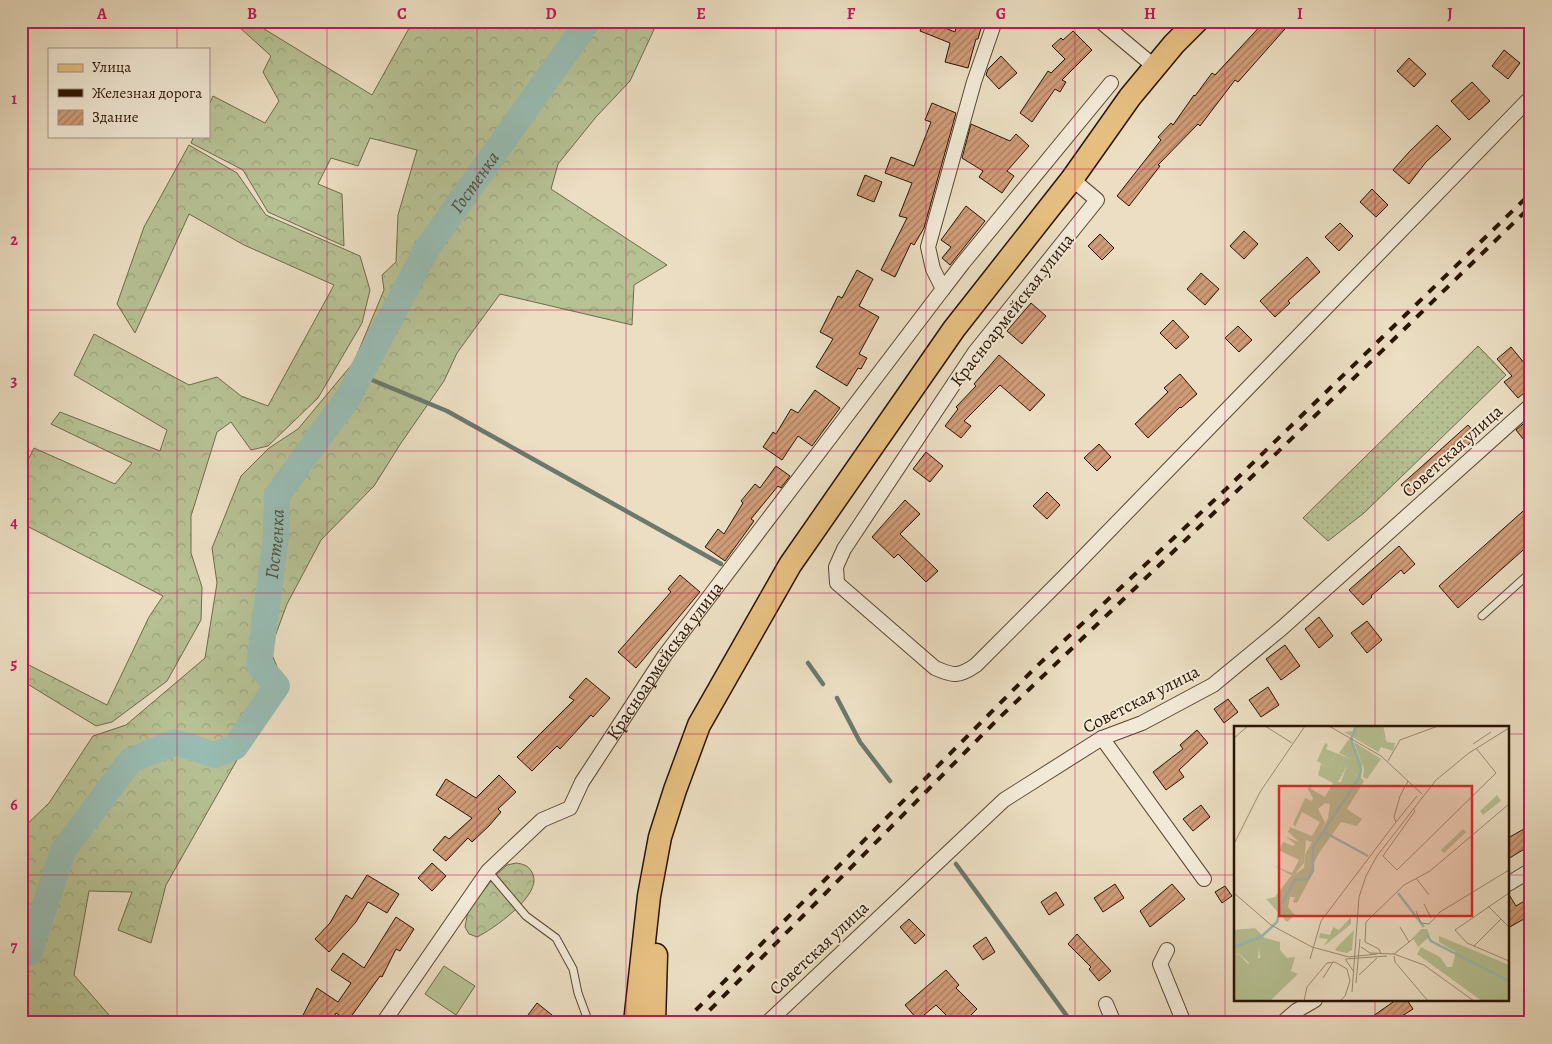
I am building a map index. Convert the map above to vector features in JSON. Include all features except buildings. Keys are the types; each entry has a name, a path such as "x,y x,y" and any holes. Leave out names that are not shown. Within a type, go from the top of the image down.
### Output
{"main road":[{"name":"Красноармейская улица","path":"636,1023 649,896 660,837 699,725 790,565 954,329 1072,179 1130,97 1174,44 1198,21"},
{"name":"Красноармейская улица","path":"654,1023 658,907 664,867 691,768 736,660"}],"street":[{"path":"943,289 934,270 928,247 974,82 995,21"},
{"path":"1100,21 1155,67"},
{"name":"Красноармейская улица","path":"383,1023 488,871 542,820 570,808 582,782 665,655 962,263 1111,83"},
{"name":"Красноармейская улица","path":"1072,179 1097,200 975,352 844,549 836,567 837,583 935,668 949,674 964,673 976,665 1531,97"},
{"name":"Советская улица","path":"767,1023 1004,800 1102,738 1142,723 1213,686 1296,615 1531,405"},
{"path":"1102,738 1204,879"},
{"path":"1510,883 1531,870"},
{"path":"1167,950 1160,964 1184,1023"},
{"path":"1282,1023 1311,1002"},
{"path":"1106,1004 1114,1023"}],"lane":[{"path":"1482,616 1531,572"},
{"path":"488,871 526,916 556,938 573,969 578,993 589,1023"}],"green space":[{"path":"240,21 264,21 261,27 372,95 413,21 658,21 630,81 596,117 558,164 551,189 667,265 634,285 632,325 500,294 457,353 444,381 374,486 321,540 287,604 270,650 286,688 250,737 166,885 151,943 118,930 132,892 89,891 74,975 116,1023 21,1023 21,830 49,803 93,736 126,725 205,658 217,583 212,548 241,476 269,448 298,429 354,362 384,290 382,275 396,262 398,215 417,150 370,138 358,166 331,158 318,184 342,194 344,246 268,212 243,170 191,143 193,138 210,138 210,103 213,96 265,123 279,101 263,72 271,56 238,26"},
{"path":"189,145 237,173 266,215 360,256 370,290 362,323 318,398 268,446 251,450 231,422 217,432 191,516 191,553 202,587 201,620 167,681 112,722 96,726 21,680 21,661 107,705 149,617 163,596 21,523 21,474 34,448 115,484 132,463 51,424 60,412 160,451 167,430 74,375 94,334 189,385 217,377 241,396 268,406 334,285 244,245 189,214 135,333 117,304 144,227"},
{"path":"1478,346 1506,375 1364,513 1328,541 1303,518"},
{"path":"516,863 526,866 532,872 534,883 530,892 523,902 504,920 477,937 469,934 465,927 468,911 494,877 507,865"},
{"path":"444,966 475,986 456,1015 425,994"}],"waterway":[{"name":"Гостенка","path":"29,953 63,851 130,761 175,742 215,755 235,747 277,686 259,665 276,537 277,495 349,396 428,247 588,21"},
{"path":"360,375 447,411 721,564"},
{"path":"808,663 823,684"},
{"path":"837,698 860,742 890,781"},
{"path":"956,864 1072,1023"}],"railway":[{"path":"683,1023 1037,666 1224,491 1531,193"},
{"path":"697,1023 998,719 1284,446 1531,206"}]}
